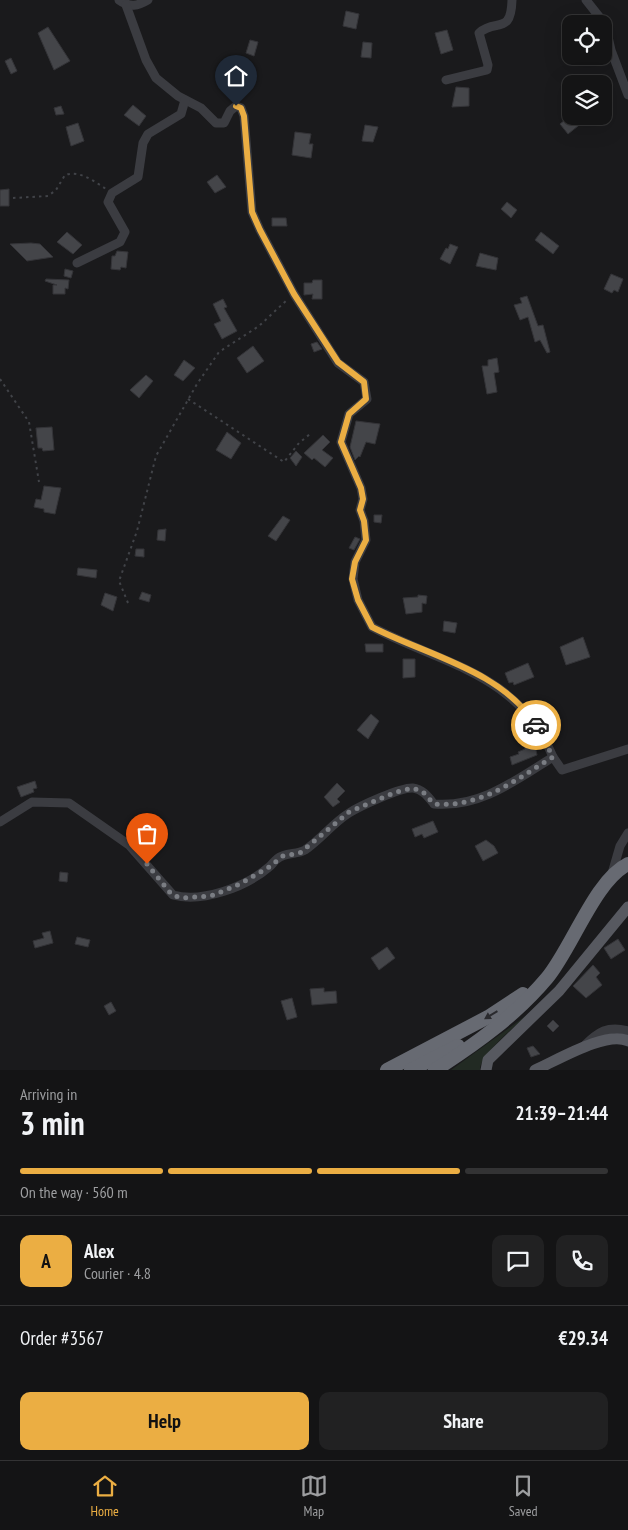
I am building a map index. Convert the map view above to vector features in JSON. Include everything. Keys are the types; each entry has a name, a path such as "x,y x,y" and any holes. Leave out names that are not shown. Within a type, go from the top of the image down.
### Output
{"highway":[{"path":"435,1070 520,1006 547,978 559,963 595,899 610,878 627,863"},
{"path":"387,1070 488,1017 547,978"},
{"path":"411,1070 498,1024"}],"main road":[{"path":"486,1070 488,1060 559,990 628,907"},
{"path":"535,1070 583,1048 618,1038 628,1041"}],"street":[{"path":"122,2 138,6 148,0"},
{"path":"446,80 486,70 488,65 479,34 508,21 511,16 512,0"},
{"path":"586,0 605,24 611,50 628,95"},
{"path":"122,2 146,60 156,78 185,100 200,108 216,123 224,123 230,111 236,106 241,108 244,116 252,212 294,294 338,362 364,382 367,390 366,399 349,414 341,442 361,488 363,499 360,510 364,521 366,540 355,562 352,579 364,616 372,627 486,679 514,699 529,714 562,770 628,749"},
{"path":"77,263 120,242 125,232 108,202 112,194 138,177 143,143 148,134 181,114 185,100"},
{"path":"0,822 32,802 69,803 129,845 172,895 182,898 211,896 240,884 269,867 283,856 300,853 349,812 396,792 413,788 423,792 434,804 457,804 502,790 553,757"},
{"path":"610,878 620,846 628,833"},
{"path":"583,1048 599,1032 610,1028 628,1031"}],"path":[{"path":"13,198 48,196 56,190 65,174 72,172 81,175 112,194"},
{"path":"128,603 119,581 138,531 156,456 188,399 219,352 259,326 294,294"},
{"path":"0,379 29,422 39,482"},
{"path":"188,399 284,462 299,443 310,434"}],"shaded area":[{"path":"531,1012 493,1048 481,1064 480,1070 451,1070"}],"building":[{"path":"346,11 359,14 356,29 343,26"},
{"path":"48,27 70,61 54,70 38,33"},
{"path":"447,30 453,50 441,54 435,33"},
{"path":"250,40 258,42 254,56 246,53"},
{"path":"363,42 372,43 371,58 361,57"},
{"path":"11,58 17,71 11,74 5,61"},
{"path":"230,73 248,75 246,91 226,87"},
{"path":"456,87 469,88 469,106 452,107"},
{"path":"133,105 146,116 139,126 124,115"},
{"path":"61,106 64,114 56,115 54,108"},
{"path":"562,122 562,125 579,125 568,134 560,124"},
{"path":"78,123 84,141 71,146 66,127"},
{"path":"365,125 378,127 373,142 362,141"},
{"path":"295,132 311,134 309,144 313,144 311,158 292,155"},
{"path":"217,175 226,187 215,193 207,182"},
{"path":"9,189 9,206 0,206 0,190"},
{"path":"507,202 517,210 511,218 501,209"},
{"path":"272,218 286,218 287,226 272,226"},
{"path":"67,232 82,245 73,254 57,242"},
{"path":"541,232 559,246 553,254 535,240"},
{"path":"10,244 40,244 53,257 27,261"},
{"path":"450,244 458,247 450,264 440,259"},
{"path":"117,251 128,252 126,268 121,267 120,270 111,269 112,256 115,256"},
{"path":"480,253 498,258 496,270 476,266"},
{"path":"65,269 73,271 71,278 64,276"},
{"path":"611,274 623,279 618,292 614,290 612,293 604,289"},
{"path":"46,279 69,280 68,289 65,288 65,294 53,294 53,285 57,285 45,281"},
{"path":"313,280 322,280 322,299 312,299 313,294 304,295 304,283 312,283"},
{"path":"527,296 538,326 543,325 550,352 547,353 540,340 535,342 528,317 520,320 514,305 522,303 520,298"},
{"path":"223,299 227,307 224,308 237,331 222,339 214,324 221,321 213,304"},
{"path":"317,342 322,349 314,352 311,344"},
{"path":"253,346 264,361 247,373 237,358"},
{"path":"497,358 499,372 494,373 497,392 487,394 482,366 488,366 488,360"},
{"path":"184,360 195,368 183,381 174,375"},
{"path":"146,375 153,381 139,398 130,390"},
{"path":"356,421 380,424 375,444 366,442 360,457 355,460 350,447"},
{"path":"52,427 54,450 43,451 42,448 38,448 36,428"},
{"path":"227,432 241,443 231,459 216,450"},
{"path":"323,435 330,442 322,450 333,458 325,467 304,453"},
{"path":"296,451 302,457 296,466 290,458"},
{"path":"44,486 61,488 55,514 44,512 44,509 34,507 36,499 41,500"},
{"path":"374,515 382,515 381,523 374,522"},
{"path":"283,516 290,520 276,541 268,536"},
{"path":"166,529 165,541 157,540 158,530"},
{"path":"355,537 360,539 354,550 349,548"},
{"path":"136,549 144,549 144,557 135,556"},
{"path":"78,568 97,570 96,578 77,575"},
{"path":"142,592 151,595 149,602 139,599"},
{"path":"105,593 117,597 113,611 101,605"},
{"path":"418,595 427,596 426,604 422,603 422,612 406,614 403,598 418,597"},
{"path":"444,621 457,623 455,633 443,631"},
{"path":"583,637 590,657 566,665 560,647"},
{"path":"365,644 383,644 383,652 366,652"},
{"path":"403,659 415,659 415,677 403,678"},
{"path":"528,663 534,677 514,685 513,682 509,683 505,673"},
{"path":"371,714 379,721 368,739 357,730"},
{"path":"533,736 537,755 512,765 510,757 519,754 518,752 525,749 522,739"},
{"path":"35,781 37,788 33,789 34,792 21,797 17,787"},
{"path":"337,783 345,791 337,799 340,802 333,807 324,797"},
{"path":"433,821 438,832 424,838 422,834 415,837 412,829"},
{"path":"486,840 494,846 498,853 483,861 475,846"},
{"path":"60,872 68,873 67,882 59,881"},
{"path":"50,931 53,943 35,948 33,941 44,938 42,933"},
{"path":"77,937 90,940 88,947 75,944"},
{"path":"618,939 625,950 611,959 604,948"},
{"path":"387,947 395,958 379,970 371,958"},
{"path":"593,965 600,973 596,977 602,985 586,998 573,986"},
{"path":"324,988 324,992 336,991 337,1003 312,1005 310,989"},
{"path":"292,998 297,1017 287,1020 281,1001"},
{"path":"111,1002 116,1011 109,1015 104,1006"},
{"path":"553,1020 559,1026 553,1032 547,1026"},
{"path":"533,1046 540,1054 531,1057 527,1048"}],"way so far":[{"path":"147,864 172,895 182,898 211,896 240,884 269,867 276,859 290,853 300,853 321,838 349,812 396,792 413,788 423,792 434,804 443,805 457,804 485,797 502,790 553,757 546,740 536,725"}],"route":[{"path":"236,106 241,108 244,116 252,212 260,230 294,294 338,362 364,382 367,390 366,399 349,414 341,442 353,475 361,488 363,499 360,510 366,531 366,540 355,562 352,579 364,616 372,627 391,637 486,679 514,699 529,714 536,725"}]}
